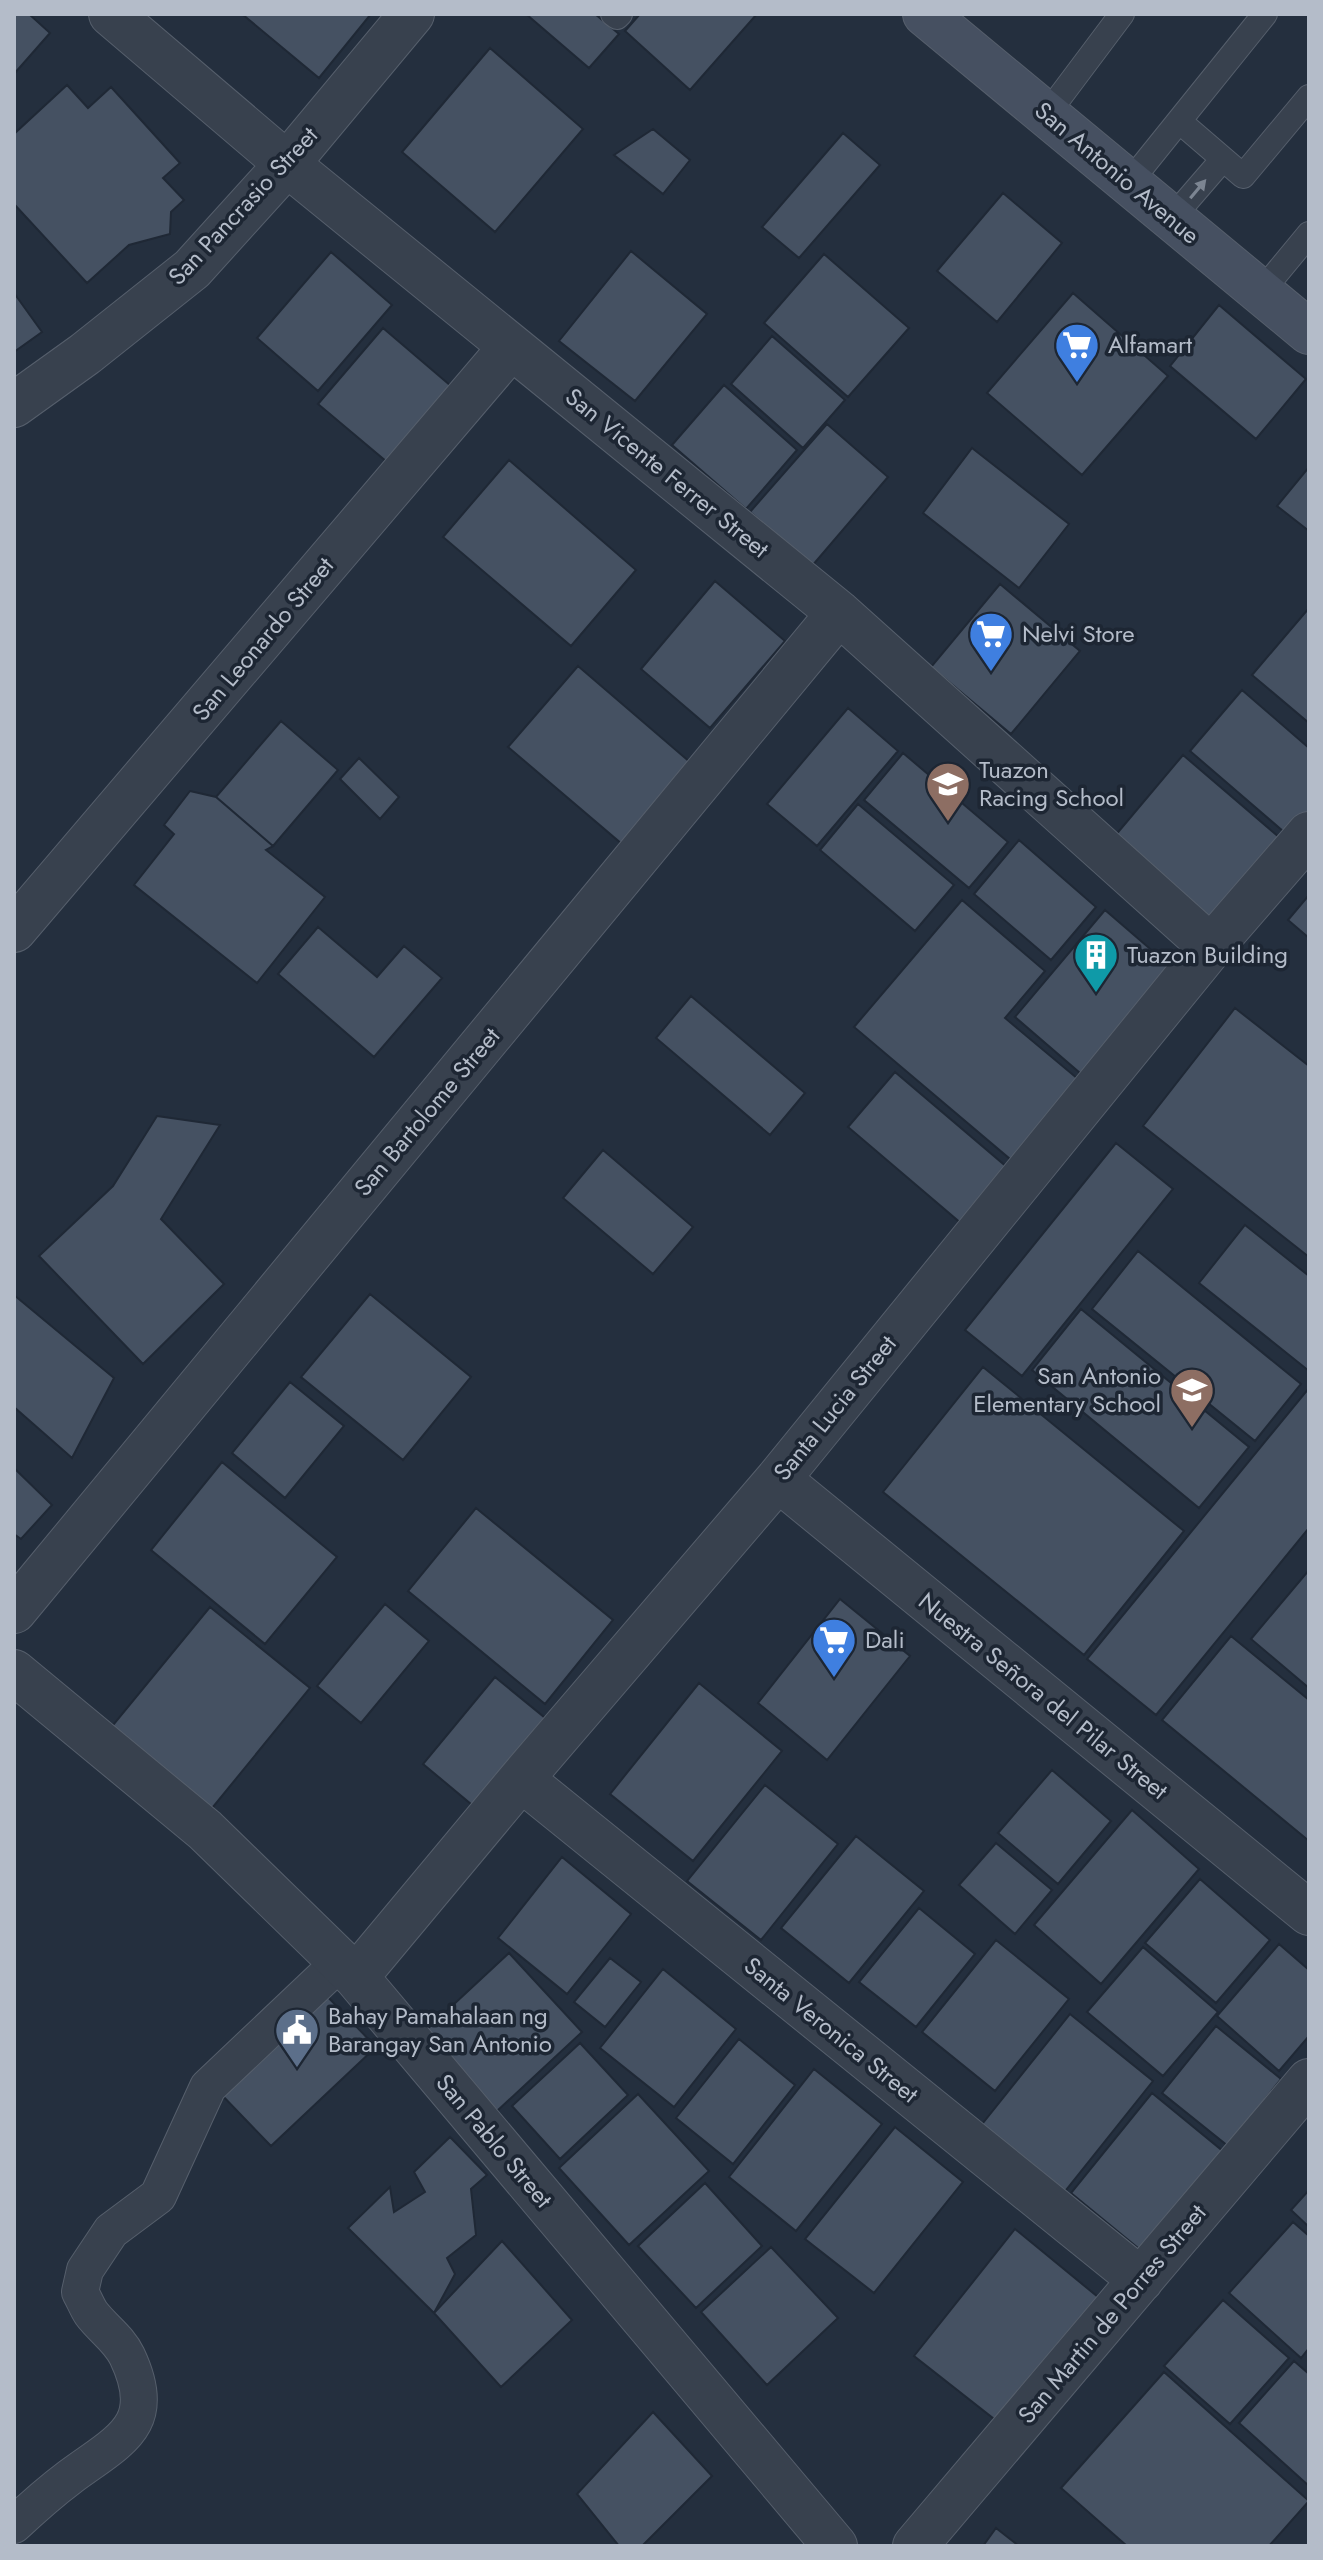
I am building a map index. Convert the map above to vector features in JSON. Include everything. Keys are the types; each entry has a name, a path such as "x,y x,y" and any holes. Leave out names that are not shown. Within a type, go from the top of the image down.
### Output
{"main road":[{"name":"San Antonio Avenue","path":"925,14 1309,332"}],"street":[{"name":"San Vicente Ferrer Street","path":"111,14 287,164 839,613 1211,947"},
{"name":"San Pancrasio Street","path":"14,405 85,354 192,269 287,164 412,14"},
{"name":"San Leonardo Street","path":"14,930 511,347"},
{"name":"San Bartolome Street","path":"14,1611 839,613"},
{"name":"Santa Lucia Street","path":"348,1970 521,1779 778,1479 1211,947 1309,834"},
{"name":"Nuestra Señora del Pilar Street","path":"778,1479 1309,1913"},
{"name":"San Pablo Street","path":"14,1672 205,1830 348,1970 835,2546"},
{"name":"Santa Veronica Street","path":"521,1779 1141,2280"},
{"path":"14,2525 51,2491 119,2441 131,2428 139,2405 140,2386 125,2352 91,2313 80,2292 85,2270 111,2231 158,2196 208,2087 348,1970"},
{"name":"San Martin de Porres Street","path":"915,2546 1309,2081"}],"lane":[{"path":"613,14 617,17 620,14"},
{"path":"1047,114 1122,14"},
{"path":"1129,183 1265,14"},
{"path":"1179,121 1243,176 1309,97"},
{"path":"1172,218 1223,159"},
{"path":"1261,292 1309,234"}],"building":[{"path":"14,14 29,14 50,33 14,74"},
{"path":"242,14 371,14 319,78"},
{"path":"526,14 595,14 619,34 589,68"},
{"path":"640,14 757,14 690,90 625,31"},
{"path":"490,48 583,129 495,232 402,152"},
{"path":"67,85 88,108 111,87 180,163 163,178 184,200 171,212 170,234 129,245 87,283 14,204 14,134"},
{"path":"653,129 690,160 663,194 614,155"},
{"path":"843,133 880,165 799,258 762,227"},
{"path":"1003,193 1062,243 997,322 937,271"},
{"path":"631,251 707,314 635,401 559,341"},
{"path":"331,252 392,305 318,391 257,338"},
{"path":"824,254 909,328 848,397 764,323"},
{"path":"14,293 42,332 14,352"},
{"name":"Alfamart","path":"1073,293 1168,376 1082,475 987,393"},
{"path":"1219,305 1306,379 1256,439 1170,366"},
{"path":"383,328 458,392 393,467 318,404"},
{"path":"772,336 845,400 803,448 731,384"},
{"path":"724,385 797,450 746,509 672,445"},
{"path":"827,424 888,477 812,566 750,512"},
{"path":"972,448 1069,524 1019,588 923,513"},
{"path":"509,460 636,570 571,646 443,537"},
{"path":"1309,467 1309,531 1277,506"},
{"path":"715,581 785,641 710,728 641,669"},
{"path":"1000,584 1080,651 1011,734 931,667"},
{"path":"1309,608 1309,723 1252,675"},
{"path":"578,666 691,763 622,844 508,747"},
{"path":"1242,690 1309,748 1309,816 1291,838 1190,751"},
{"path":"848,708 898,751 817,846 767,804"},
{"path":"281,721 338,770 273,846 216,797"},
{"path":"903,753 1008,842 969,888 864,800"},
{"path":"1183,755 1280,838 1211,919 1114,837"},
{"path":"359,758 399,797 380,819 340,779"},
{"path":"190,791 216,797 273,846 266,850 325,897 257,983 134,885 174,834 164,825"},
{"path":"858,804 954,885 915,931 820,850"},
{"path":"1019,840 1096,907 1051,960 974,894"},
{"path":"1309,895 1309,938 1288,920"},
{"path":"962,900 1045,971 1005,1018 1084,1084 1016,1164 854,1027"},
{"name":"Tuazon Building","path":"1105,910 1177,972 1087,1079 1015,1017"},
{"path":"318,927 377,977 404,946 442,978 374,1057 278,974"},
{"path":"691,996 805,1093 770,1135 656,1038"},
{"path":"1235,1008 1309,1066 1309,1257 1143,1126"},
{"path":"895,1072 1015,1174 969,1230 848,1127"},
{"path":"157,1116 220,1125 161,1219 224,1284 143,1364 39,1256 113,1186"},
{"path":"1116,1143 1173,1189 1022,1376 965,1330"},
{"path":"603,1150 693,1227 653,1274 563,1198"},
{"path":"1245,1225 1309,1276 1309,1371 1199,1283"},
{"path":"1138,1251 1301,1384 1255,1441 1092,1309"},
{"path":"370,1294 471,1377 403,1460 301,1377"},
{"path":"14,1295 114,1378 72,1458 14,1407"},
{"path":"1081,1309 1249,1447 1199,1508 1032,1370"},
{"path":"983,1367 1184,1531 1084,1655 883,1492"},
{"path":"290,1382 344,1426 285,1498 232,1453"},
{"path":"1309,1388 1309,1528 1156,1715 1087,1659"},
{"path":"222,1462 337,1557 265,1644 151,1550"},
{"path":"14,1468 52,1505 21,1539 14,1534"},
{"path":"476,1508 613,1620 545,1704 408,1591"},
{"path":"1309,1570 1309,1688 1251,1639"},
{"name":"Dali","path":"840,1599 910,1656 827,1760 758,1703"},
{"path":"385,1604 429,1641 361,1723 317,1686"},
{"path":"210,1607 310,1688 204,1818 104,1736"},
{"path":"1231,1636 1309,1700 1309,1841 1162,1720"},
{"path":"495,1677 550,1722 477,1809 423,1764"},
{"path":"699,1683 782,1751 693,1861 610,1794"},
{"path":"1052,1770 1111,1821 1058,1884 998,1833"},
{"path":"765,1785 838,1844 761,1940 687,1881"},
{"path":"1132,1810 1199,1869 1101,1984 1034,1925"},
{"path":"856,1836 924,1891 849,1983 781,1928"},
{"path":"996,1843 1052,1890 1015,1934 959,1885"},
{"path":"562,1857 631,1914 567,1994 498,1938"},
{"path":"1200,1879 1270,1940 1216,2003 1145,1943"},
{"path":"919,1908 975,1954 916,2027 859,1982"},
{"path":"996,1940 1069,1999 995,2091 922,2032"},
{"path":"1279,1944 1309,1970 1309,2036 1279,2071 1217,2016"},
{"path":"1143,1947 1218,2012 1163,2076 1087,2012"},
{"path":"509,1953 582,2032 497,2111 424,2032"},
{"path":"610,1958 641,1982 605,2027 574,2002"},
{"path":"663,1969 736,2029 674,2107 600,2048"},
{"name":"Bahay Pamahalaan ng Barangay San Antonio","path":"323,1992 376,2047 271,2146 218,2091"},
{"path":"1070,2014 1153,2081 1062,2195 979,2128"},
{"path":"1216,2026 1281,2079 1228,2146 1162,2093"},
{"path":"739,2039 795,2085 733,2164 676,2118"},
{"path":"580,2043 628,2095 560,2159 512,2106"},
{"path":"814,2069 882,2124 796,2231 729,2177"},
{"path":"1152,2093 1230,2157 1149,2257 1071,2193"},
{"path":"638,2094 709,2171 629,2245 559,2168"},
{"path":"895,2127 963,2182 874,2293 805,2239"},
{"path":"450,2137 487,2175 471,2189 476,2235 447,2258 455,2274 434,2313 348,2228 390,2187 394,2212 425,2192 414,2172"},
{"path":"705,2183 762,2246 696,2308 638,2246"},
{"path":"1309,2190 1309,2227 1291,2210"},
{"path":"1293,2222 1309,2236 1309,2348 1301,2358 1229,2293"},
{"path":"1015,2229 1098,2297 998,2422 914,2356"},
{"path":"502,2241 572,2320 501,2387 434,2313"},
{"path":"771,2247 838,2318 767,2385 701,2312"},
{"path":"1223,2300 1289,2358 1230,2424 1164,2366"},
{"path":"1294,2361 1309,2374 1309,2486 1239,2423"},
{"path":"1164,2372 1309,2501 1269,2546 1127,2546 1061,2488"},
{"path":"653,2412 712,2476 642,2546 619,2546 577,2494"},
{"path":"996,2528 1019,2546 983,2546"}],"place":[{"name":"Alfamart","path":"1077,384"},
{"name":"Nelvi Store","path":"991,673"},
{"name":"Tuazon Racing School","path":"948,823"},
{"name":"Tuazon Building","path":"1096,994"},
{"name":"San Antonio Elementary School","path":"1192,1429"},
{"name":"Dali","path":"834,1679"},
{"name":"Bahay Pamahalaan ng Barangay San Antonio","path":"297,2069"}]}
